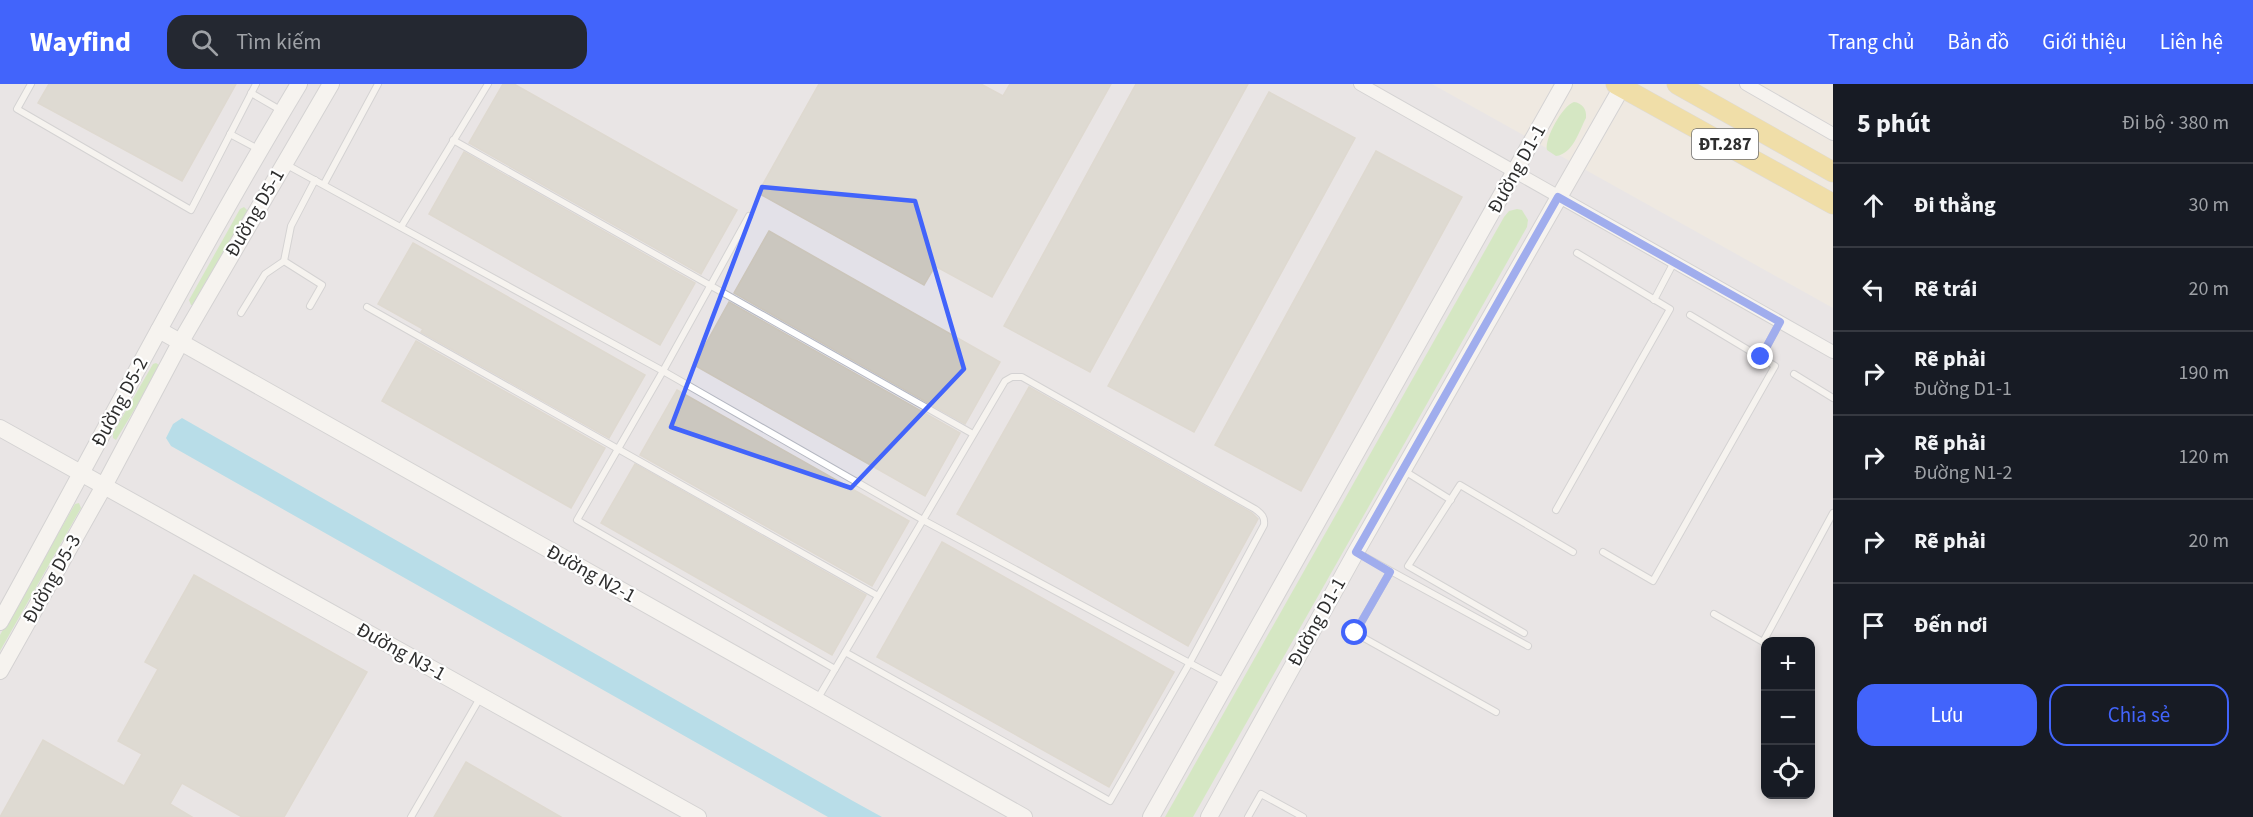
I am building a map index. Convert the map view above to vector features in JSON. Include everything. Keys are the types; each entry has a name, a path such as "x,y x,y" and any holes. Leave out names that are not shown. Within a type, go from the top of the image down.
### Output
{"main road":[{"name":"ĐT.287","path":"1677,84 1833,172"},
{"name":"ĐT.287","path":"1620,85 1833,204"}],"street":[{"name":"Đường D5-1","path":"159,330 299,84"},
{"name":"Đường D5-1","path":"180,343 331,84"},
{"path":"1360,84 1833,352"},
{"name":"Đường D1-1","path":"1151,817 1564,84"},
{"path":"1746,84 1833,134"},
{"name":"Đường D1-1","path":"1209,817 1620,85"},
{"path":"271,131 294,146"},
{"name":"Đường N2-1","path":"159,330 1024,817"},
{"name":"Đường D5-2","path":"82,474 159,330"},
{"name":"Đường D5-2","path":"104,486 180,343"},
{"name":"Đường N3-1","path":"0,428 698,817"},
{"name":"Đường D5-3","path":"0,622 82,474"},
{"name":"Đường D5-3","path":"0,671 104,486"}],"lane":[{"path":"31,84 17,109 190,210 256,84"},
{"path":"324,184 378,84"},
{"path":"401,227 488,84"},
{"path":"251,93 283,111"},
{"path":"230,134 260,150"},
{"path":"453,140 974,434"},
{"path":"283,163 663,371 923,520 1225,682"},
{"path":"241,313 265,274 284,261 291,226 315,180"},
{"path":"749,216 663,371 576,520 835,669"},
{"path":"1556,510 1670,309 1577,254"},
{"path":"284,261 322,285 310,306"},
{"path":"1654,300 1674,262"},
{"path":"367,307 878,596"},
{"path":"1603,552 1653,581 1774,366 1690,315"},
{"path":"1761,357 1780,322"},
{"path":"1794,374 1833,398"},
{"path":"816,701 1005,381 1012,377 1022,377 1263,515 1264,525 1189,664 1110,801 845,652"},
{"path":"1403,469 1451,500"},
{"path":"1524,633 1408,566 1460,485 1573,552"},
{"path":"1714,614 1763,642 1833,513"},
{"path":"1356,552 1528,646"},
{"path":"1390,572 1355,633 1496,712"},
{"path":"411,817 480,696"},
{"path":"1248,817 1261,794 1303,817"}],"highlighted area":[{"path":"762,187 915,201 964,369 851,488 671,427"}],"shaded area":[{"path":"0,84 1432,84 1833,308 1833,817 0,817"}],"green space":[{"path":"1574,102 1583,107 1586,118 1571,147 1556,156 1547,150 1548,138 1565,109"},
{"path":"244,207 248,211 194,305 191,305 189,300 240,209"},
{"path":"1522,210 1528,220 1527,227 1193,817 1165,817 1504,217 1509,211"},
{"path":"156,363 159,369 116,440 113,438 113,433 153,364"},
{"path":"79,503 81,508 0,651 0,635 75,504"}],"water":[{"path":"182,418 882,817 828,817 171,446 166,438 173,424"}],"building":[{"path":"49,84 236,84 182,181 38,103"},
{"path":"503,84 514,84 737,210 701,274 469,143"},
{"path":"819,84 981,84 1003,96 1010,84 1111,84 992,297 935,266 924,285 758,193"},
{"path":"1136,84 1248,84 1090,372 1004,326"},
{"path":"1269,92 1355,138 1194,432 1108,386"},
{"path":"1376,151 1462,197 1301,491 1215,445"},
{"path":"464,152 695,283 660,345 429,214"},
{"path":"769,231 1000,362 965,424 734,293"},
{"path":"413,243 645,375 609,438 421,332 423,329 378,304"},
{"path":"729,302 960,433 925,496 694,365"},
{"path":"416,341 605,448 571,508 382,401"},
{"path":"1029,387 1252,513 1258,519 1188,646 957,514"},
{"path":"677,390 909,521 872,586 640,455"},
{"path":"635,464 866,595 832,655 601,523"},
{"path":"942,542 1174,672 1109,787 877,657"},
{"path":"194,575 367,672 284,817 242,817 182,783 170,804 192,817 0,817 43,740 124,786 142,754 118,741 158,669 145,662"},
{"path":"466,762 561,817 434,817"}],"route":[{"path":"1355,633 1390,572 1356,552 1558,197 1780,322 1761,357"}]}
